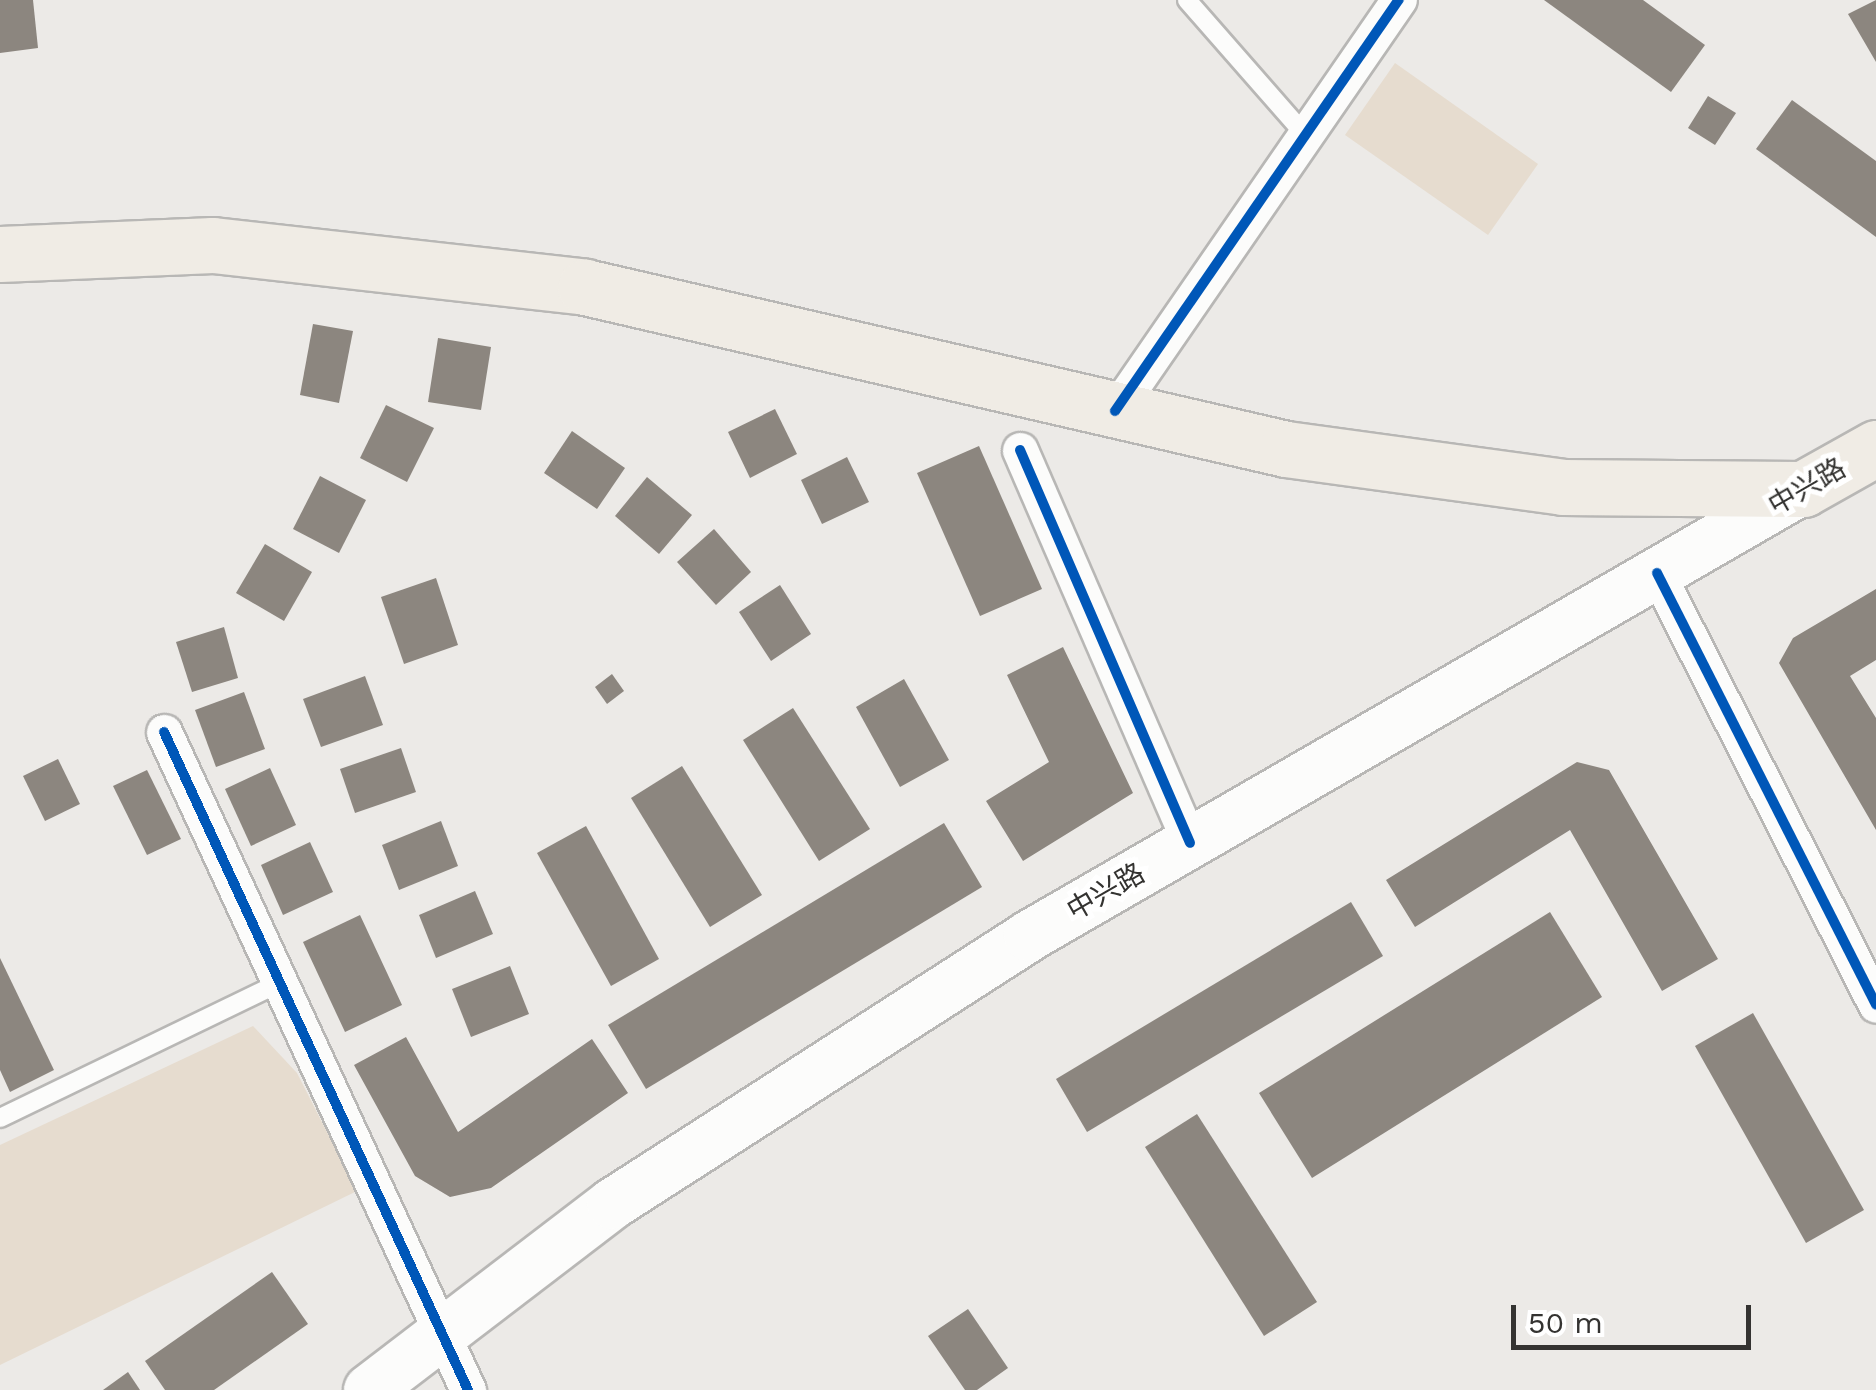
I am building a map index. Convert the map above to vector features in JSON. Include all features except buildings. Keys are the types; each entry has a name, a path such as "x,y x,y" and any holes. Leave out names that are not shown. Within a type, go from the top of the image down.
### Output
{"main road":[{"path":"0,254 214,245 586,287 1286,449 1562,487 1803,489"},
{"name":"中兴路","path":"370,1390 612,1204 1190,843 1876,448"}],"street":[{"path":"1115,410 1399,0"},
{"path":"1020,450 1190,843"},
{"path":"1657,573 1876,1005"},
{"path":"164,732 468,1390"}],"lane":[{"path":"1187,0 1305,135"},
{"path":"0,1118 279,983"}],"shaded area":[{"path":"1395,63 1538,164 1488,235 1345,135"},
{"path":"253,1026 297,1073 357,1191 0,1365 0,1145"}],"cycle path":[{"path":"1115,411 1399,0"},
{"path":"1020,450 1190,843"},
{"path":"1657,573 1876,1005"},
{"path":"164,732 468,1390"}]}
